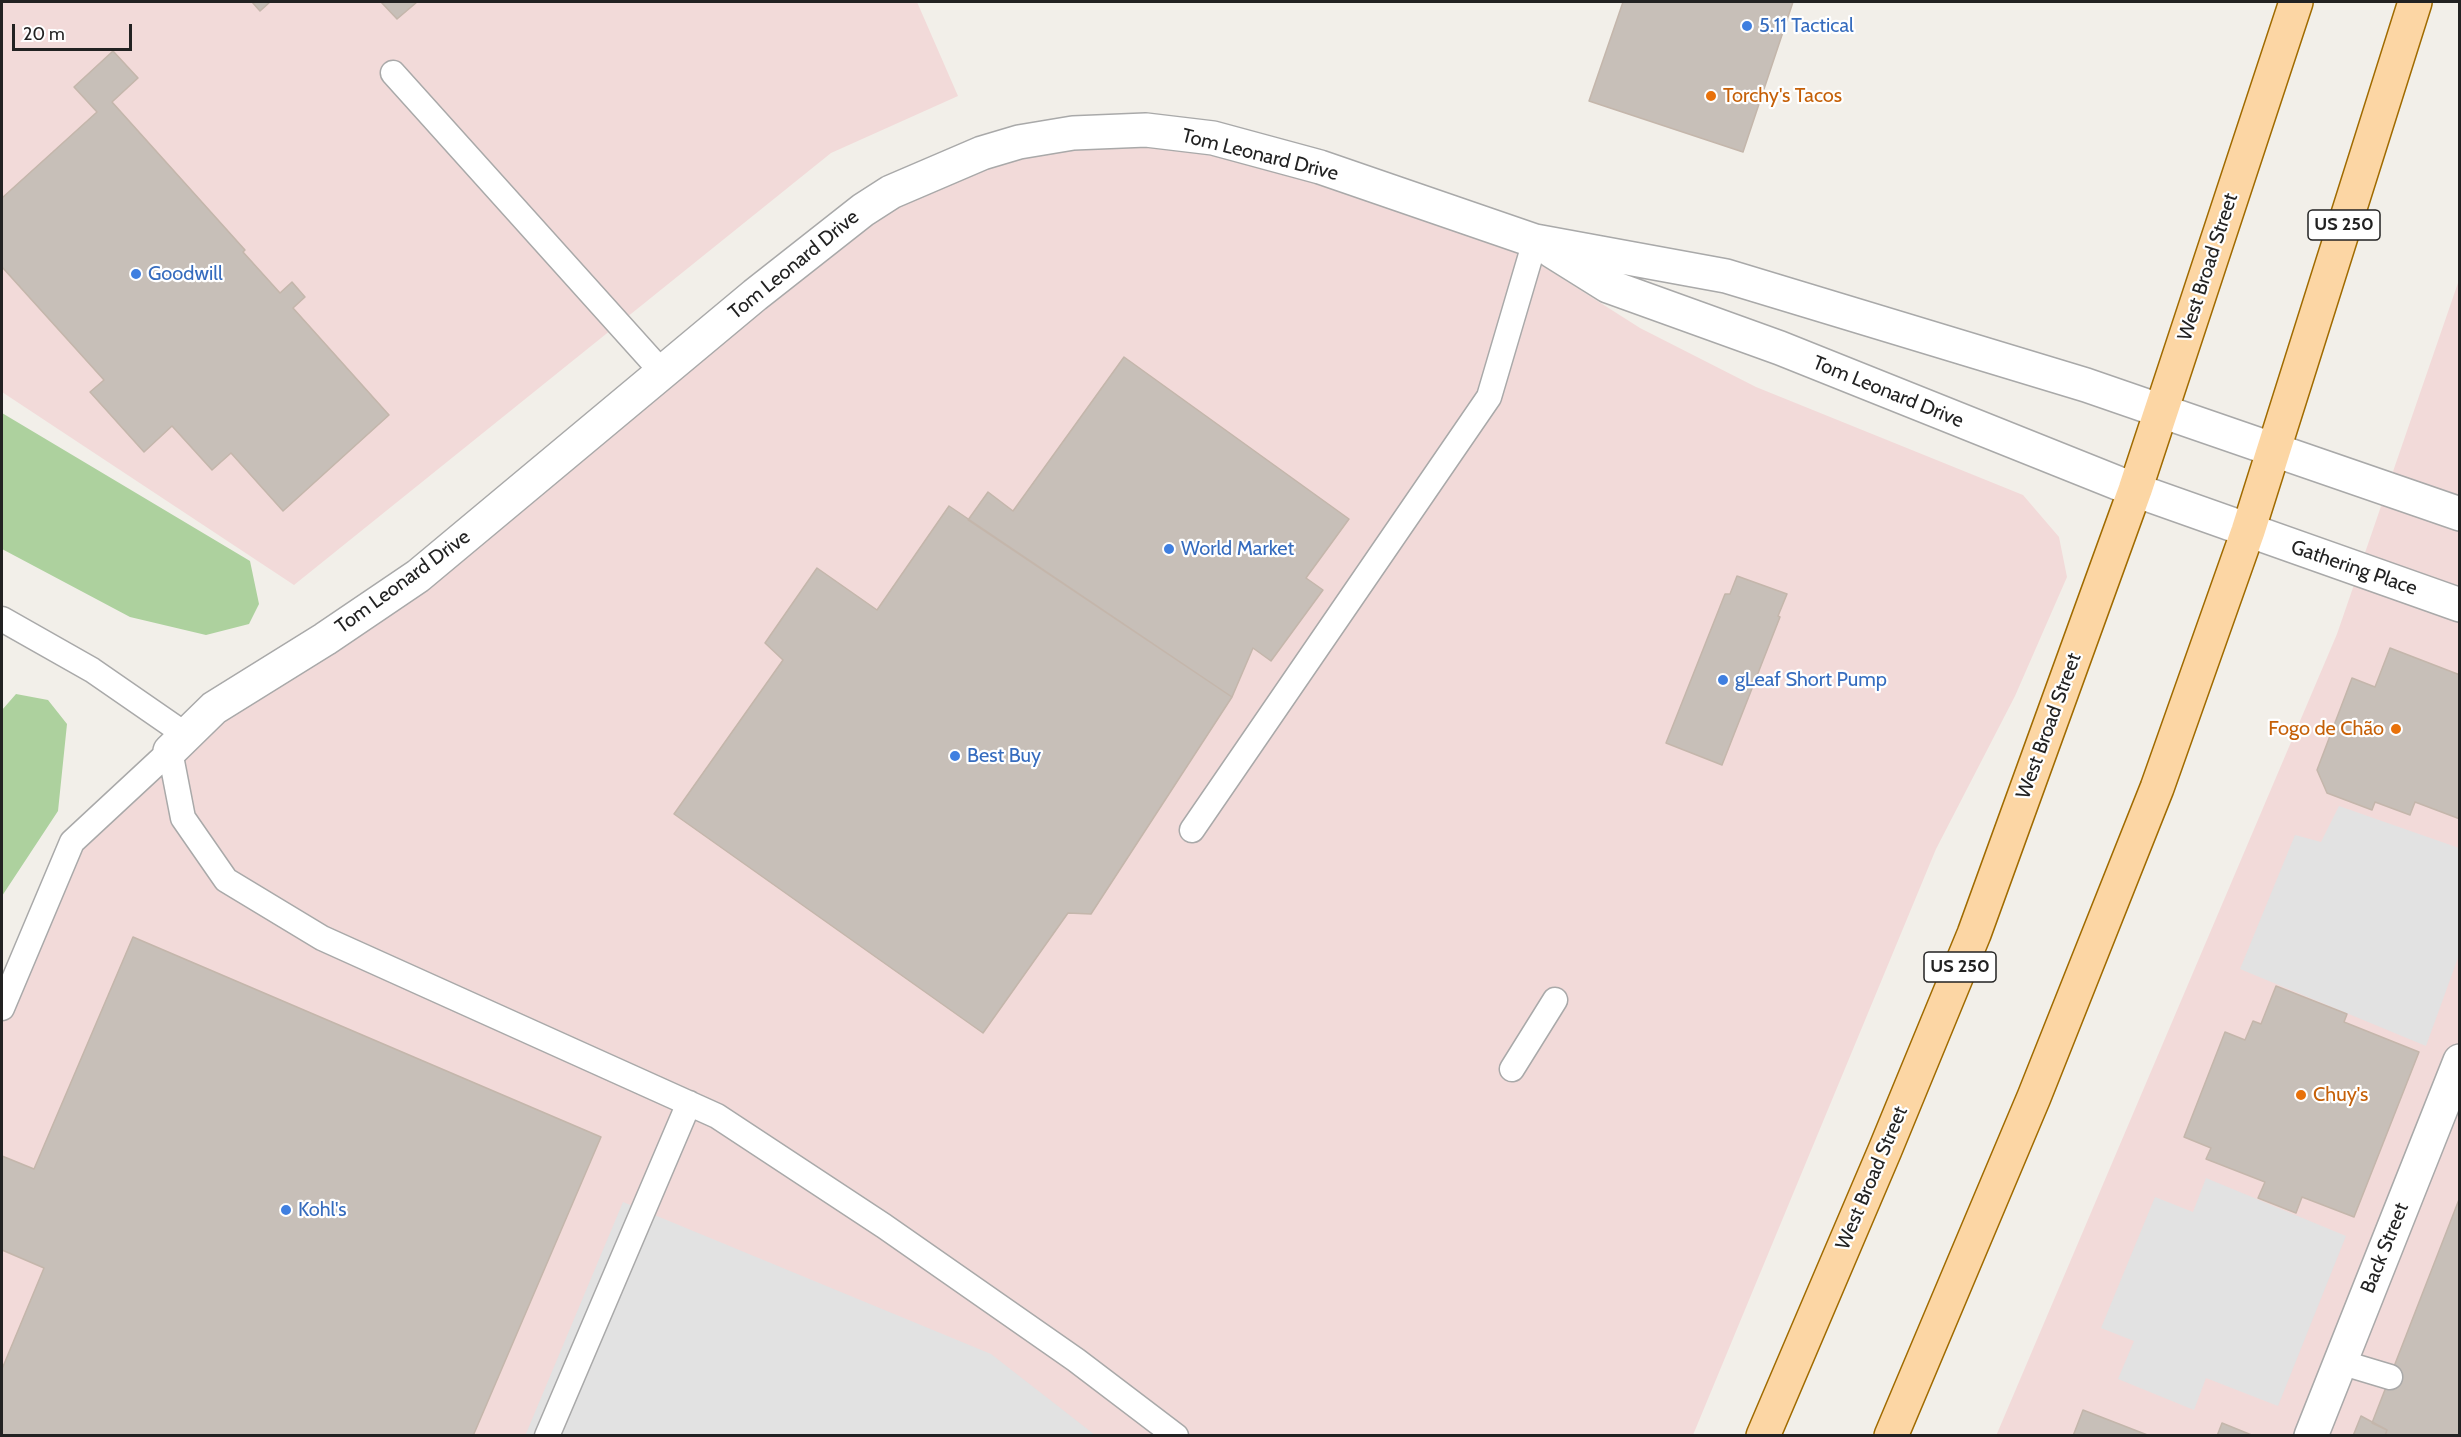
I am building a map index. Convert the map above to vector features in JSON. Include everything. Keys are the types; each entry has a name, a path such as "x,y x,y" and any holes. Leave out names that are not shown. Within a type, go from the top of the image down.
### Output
{"main road":[{"name":"West Broad Street","path":"1763,1436 1974,934 2134,490 2296,2"},
{"name":"US 250","path":"1891,1436 2034,1097 2153,799 2248,531 2415,2"}],"street":[{"name":"Tom Leonard Drive","path":"178,743 214,708 326,639 418,576 662,372 854,217 891,192 982,153 1019,142 1073,133 1146,130 1213,138 1320,167 1535,241 1726,276 2086,385 2273,449"},
{"name":"Tom Leonard Drive","path":"1535,241 1608,286 1780,348 2134,490 2248,531"},
{"path":"2273,449 2460,514"},
{"name":"Gathering Place","path":"2248,531 2460,605"},
{"name":"Back Street","path":"2311,1436 2460,1061"}],"lane":[{"path":"393,73 662,372"},
{"path":"1192,830 1489,397 1535,241"},
{"path":"2,619 92,670 178,743 183,818 226,880 322,938 717,1116 884,1226 1076,1360 1176,1436"},
{"path":"2,1008 72,842 178,743"},
{"path":"1512,1068 1555,1000"},
{"path":"547,1436 689,1104"},
{"path":"2340,1362 2390,1377"}],"shaded area":[{"path":"2,2 917,2 958,96 831,153 294,585 2,392"},
{"path":"1146,130 1464,216 1640,328 1756,387 2023,495 2059,537 2067,577 2015,696 1936,849 1693,1435 2,1436 2,1008 72,842 170,751 926,177"},
{"path":"2459,280 2459,1435 1996,1436 2337,634"},
{"path":"2339,806 2459,848 2459,955 2426,1046 2240,969 2295,835 2321,842"},
{"path":"2206,1178 2346,1236 2278,1406 2206,1378 2194,1410 2118,1379 2134,1341 2101,1328 2155,1197 2193,1212"},
{"path":"623,1202 991,1354 1095,1435 525,1436"}],"green space":[{"path":"2,413 250,561 259,604 249,624 206,635 130,617 2,549"},
{"path":"16,694 48,700 67,724 58,811 2,896 2,710"}],"building":[{"path":"252,2 270,2 260,11"},
{"path":"381,2 417,2 397,19"},
{"path":"1623,2 1793,2 1743,152 1589,101"},
{"name":"Goodwill","path":"113,51 138,78 112,102 245,250 243,252 280,293 292,282 305,297 293,308 389,415 283,511 231,453 212,470 172,426 144,452 90,392 104,380 2,267 2,198 97,112 74,87"},
{"name":"World Market","path":"1124,357 1349,519 1306,578 1323,590 1271,661 1253,648 1232,697 968,520 988,492 1013,511"},
{"name":"Best Buy","path":"949,506 1232,697 1091,914 1068,913 983,1033 674,814 783,660 765,643 817,568 877,610"},
{"name":"gLeaf Short Pump","path":"1737,576 1787,594 1722,765 1666,743 1725,594 1730,594"},
{"name":"Fogo de Chão","path":"2390,648 2460,675 2460,819 2415,802 2410,815 2375,802 2372,810 2327,793 2317,770 2352,678 2375,687"},
{"name":"Kohl's","path":"133,937 601,1137 473,1436 2,1436 2,1369 44,1268 2,1250 2,1156 34,1169"},
{"name":"Chuy's","path":"2276,986 2347,1014 2344,1022 2419,1052 2354,1217 2302,1197 2296,1213 2258,1198 2265,1182 2206,1159 2211,1148 2184,1137 2225,1032 2245,1040 2253,1021 2261,1024"},
{"path":"2460,1197 2460,1436 2385,1436 2387,1430 2372,1423"},
{"path":"2083,1410 2150,1436 2073,1436"},
{"path":"2361,1416 2387,1430 2385,1436 2353,1436"},
{"path":"2222,1423 2254,1436 2217,1436"}],"place":[{"name":"5.11 Tactical","path":"1747,26"},
{"name":"Torchy's Tacos","path":"1711,96"},
{"name":"Goodwill","path":"136,274"},
{"name":"World Market","path":"1169,549"},
{"name":"gLeaf Short Pump","path":"1723,680"},
{"name":"Fogo de Chão","path":"2396,729"},
{"name":"Best Buy","path":"955,756"},
{"name":"Chuy's","path":"2301,1095"},
{"name":"Kohl's","path":"286,1210"}]}
